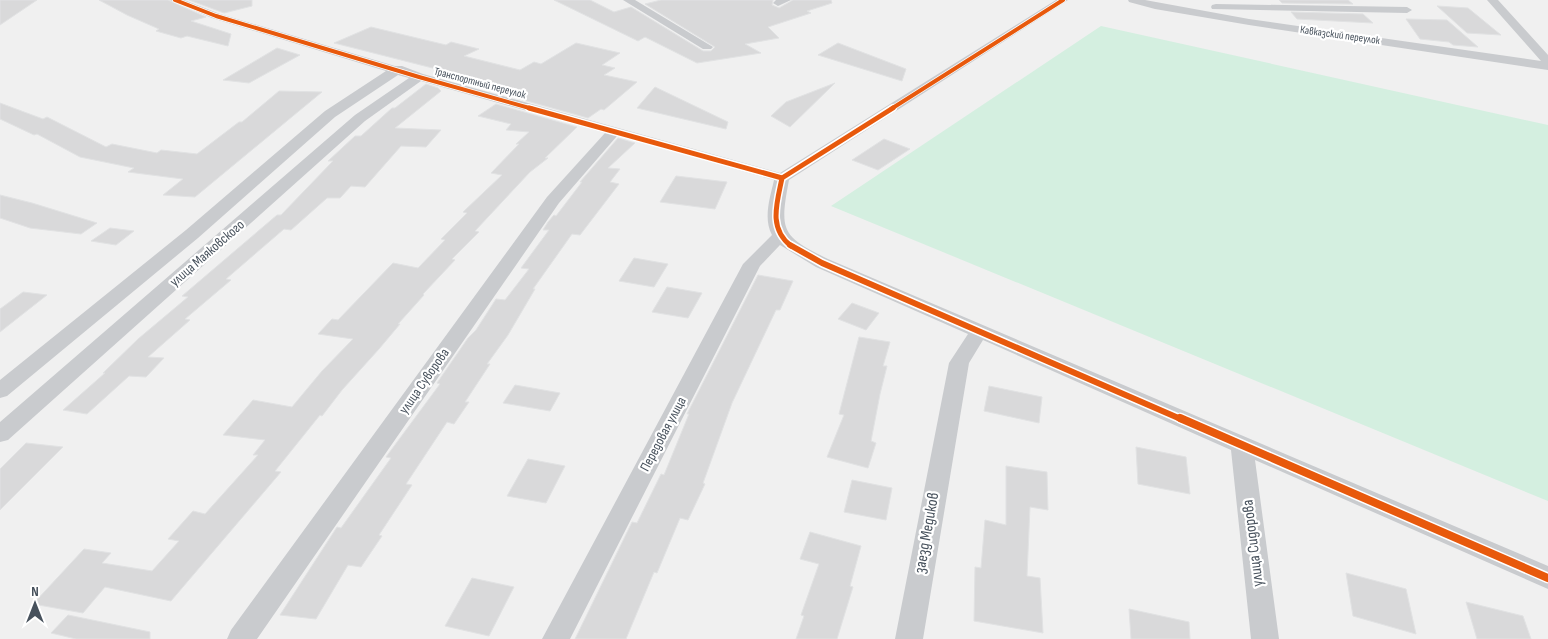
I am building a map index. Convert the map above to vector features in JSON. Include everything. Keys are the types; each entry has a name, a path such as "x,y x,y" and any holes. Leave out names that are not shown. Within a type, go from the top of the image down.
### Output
{"street":[{"name":"Транспортный переулок","path":"175,0 216,16 419,76 782,178"},
{"path":"631,2 649,0"},
{"path":"1063,0 782,178 775,223 779,237 789,246 822,264 1548,578"},
{"name":"Кавказский переулок","path":"1133,0 1155,6 1249,22 1548,66"},
{"path":"1492,0 1548,62"},
{"path":"631,2 707,47"},
{"path":"1155,6 1407,10"},
{"name":"улица Маяковского","path":"0,391 192,234 330,114 398,69"},
{"name":"улица Маяковского","path":"0,434 360,118 419,76"},
{"name":"улица Суворова","path":"241,639 552,200 615,130"},
{"name":"Передовая улица","path":"556,639 752,264 779,237"},
{"name":"заезд Медиков","path":"909,639 946,428 960,363 979,331"},
{"name":"улица Сидорова","path":"1242,446 1265,639"}],"green space":[{"path":"1101,26 1548,125 1548,501 831,206"}],"building":[{"path":"0,0 37,0 0,25"},
{"path":"99,0 168,0 206,17 191,21 231,34 228,46 187,36 181,38 156,31 159,29"},
{"path":"189,0 252,0 252,6 224,13"},
{"path":"554,0 590,0 614,12 631,7 703,51 711,51 715,47 645,4 661,0 773,0 772,5 779,8 793,0 831,0 832,3 807,11 811,13 768,27 779,38 745,44 761,53 697,63 645,37 638,41"},
{"path":"1279,0 1348,0 1353,4 1282,3"},
{"path":"1437,6 1468,8 1501,35 1467,33"},
{"path":"1291,12 1363,14 1373,23 1297,19"},
{"path":"1406,19 1447,20 1478,47 1420,39"},
{"path":"371,27 446,45 451,42 479,49 464,56 520,70 534,62 541,64 576,43 620,53 602,65 615,68 604,75 637,82 604,110 601,109 588,118 509,96 519,90 334,43"},
{"path":"838,43 906,69 902,81 818,55"},
{"path":"277,48 300,55 249,83 223,80"},
{"path":"835,83 790,127 771,116 786,102"},
{"path":"426,84 441,91 395,128 441,130 426,147 401,146 365,187 351,186 340,198 327,198 291,230 284,229 226,279 231,280 185,319 190,320 148,357 164,358 146,377 129,376 87,414 63,410 105,373 103,373 138,339 188,297 182,296 277,215 281,215 333,161 328,161 355,136 361,136 392,108 395,108"},
{"path":"655,87 728,122 726,129 637,108"},
{"path":"279,91 322,92 195,197 163,195 183,179 128,172 134,168 80,157 37,134 34,135 0,119 0,103 43,119 47,117 106,147 112,144 157,153 161,150 197,154 239,122 242,122"},
{"path":"496,104 577,127 545,158 548,158 530,172 475,231 479,232 452,259 455,260 423,294 322,416 320,415 275,471 281,472 171,601 105,587 83,613 33,604 84,549 111,553 102,563 152,571 179,541 168,539 193,511 205,514 258,455 253,455 265,440 223,435 253,400 292,407 322,371 353,339 318,334 332,319 338,320 393,263 418,268 445,240 441,239 467,213 463,212 502,175 491,173 529,132 506,130 511,124 478,116"},
{"path":"618,138 635,143 608,168 620,169 610,182 619,184 580,235 572,234 533,289 535,289 508,335 487,364 490,364 465,402 469,402 454,424 447,422 406,484 412,485 379,535 382,536 361,567 348,565 316,619 280,615 337,527 341,528 391,458 386,457 440,384 437,383 496,299 505,300 529,269 521,268 549,230 543,230 548,222 554,215 556,216 582,182 580,182"},
{"path":"884,139 910,149 878,170 852,160"},
{"path":"676,176 727,182 715,209 660,202"},
{"path":"0,195 97,223 81,234 30,228 0,218"},
{"path":"110,228 134,231 116,245 91,241"},
{"path":"634,258 668,264 654,287 619,281"},
{"path":"758,275 793,281 780,310 776,310 732,403 703,483 705,484 688,520 680,518 657,573 654,572 626,639 575,639 632,522 637,523 661,474 664,475 689,414 687,414"},
{"path":"667,287 702,293 688,318 652,312"},
{"path":"23,292 47,295 0,332 0,309"},
{"path":"852,303 879,313 866,330 838,319"},
{"path":"859,337 890,342 883,366 887,366 871,441 876,443 868,468 827,457 844,415 839,414"},
{"path":"515,385 560,393 550,411 503,403"},
{"path":"989,386 1042,397 1039,423 984,411"},
{"path":"26,443 63,447 0,510 0,469"},
{"path":"1136,447 1186,457 1190,494 1138,484"},
{"path":"528,459 565,466 546,503 507,496"},
{"path":"1006,466 1047,472 1048,510 1030,507 1027,576 1040,578 1043,633 974,621 975,567 981,568 985,520 1006,525"},
{"path":"852,480 892,488 886,520 844,512"},
{"path":"810,532 861,546 850,586 853,587 837,639 796,639 804,616 801,615 819,564 800,559"},
{"path":"1346,573 1406,589 1416,634 1353,616"},
{"path":"472,578 514,587 489,636 445,626"},
{"path":"1466,602 1523,616 1531,639 1477,639"},
{"path":"1129,609 1189,622 1190,639 1131,639"},
{"path":"68,615 150,632 150,639 76,639 51,633"}],"cycle path":[{"path":"175,0 216,16 419,77 782,178"},
{"path":"1063,0 782,178 776,223 778,232 784,240 805,255 822,263 1548,578"}]}
